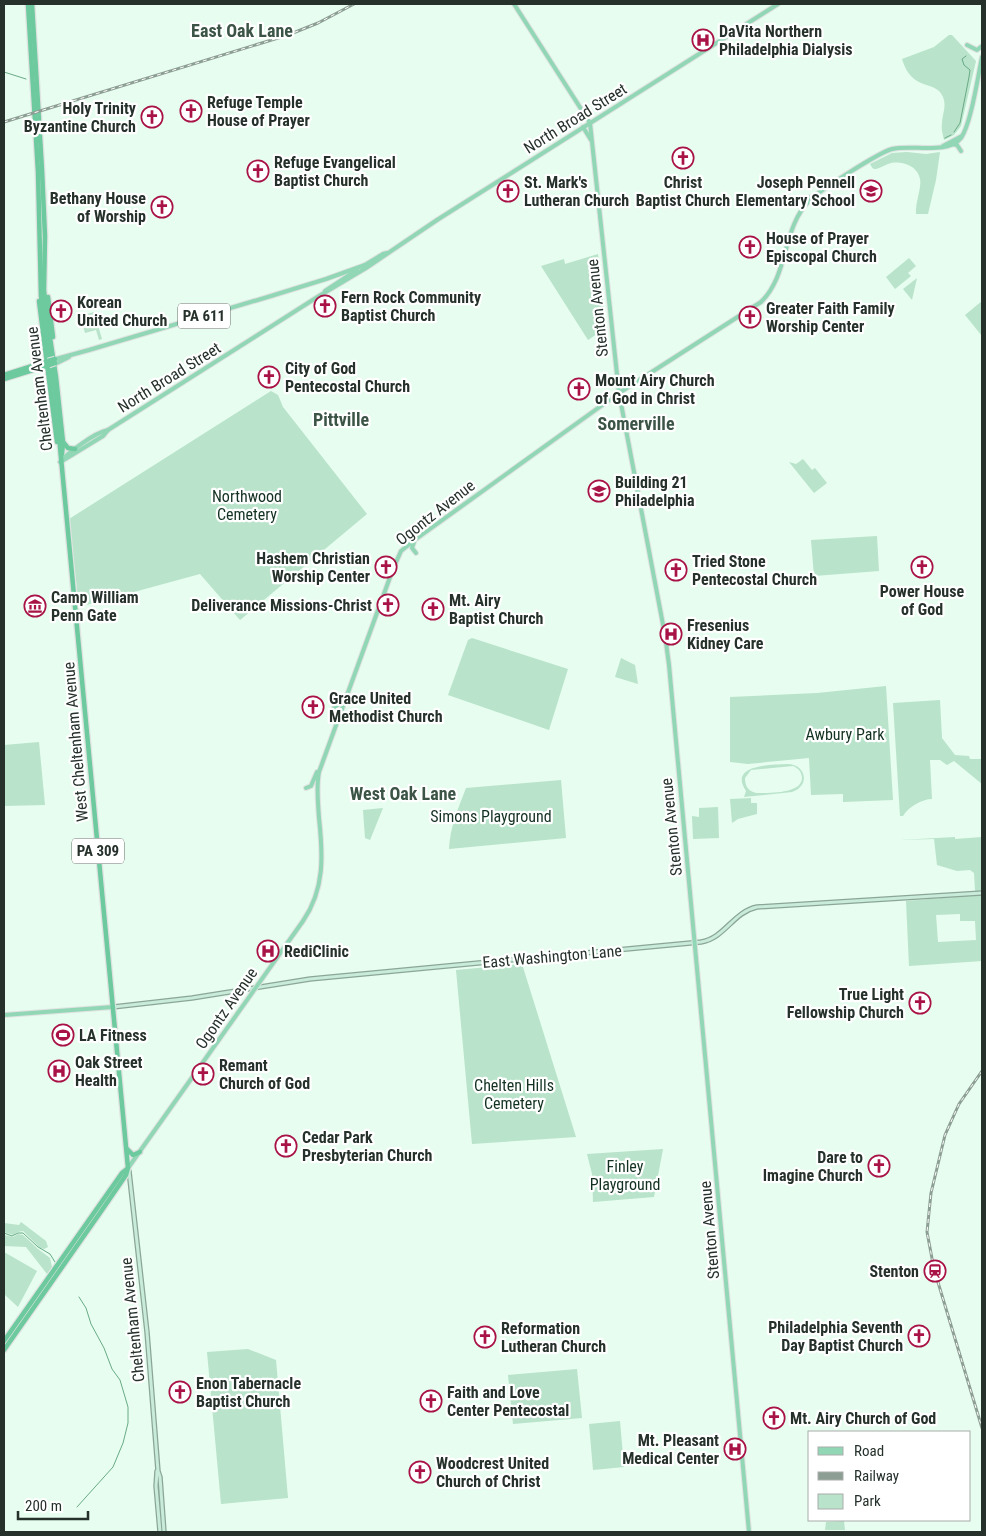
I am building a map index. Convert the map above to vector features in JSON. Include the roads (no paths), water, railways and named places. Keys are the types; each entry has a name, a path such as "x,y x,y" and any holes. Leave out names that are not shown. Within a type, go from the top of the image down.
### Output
{"highway":[{"name":"Cheltenham Avenue","path":"28,4 38,172 42,311 55,394 60,462"},
{"name":"Cheltenham Avenue","path":"32,4 42,170 44,271 47,318 56,376 63,442 60,462"},
{"path":"44,271 64,428 63,442 68,448 75,449"},
{"path":"40,277 39,306 59,452"},
{"name":"PA 611","path":"4,375 56,361"},
{"name":"PA 611","path":"4,379 48,363"},
{"name":"West Cheltenham Avenue","path":"60,462 128,1168"},
{"path":"127,1149 133,1155 140,1152"},
{"name":"Ogontz Avenue","path":"18,1325 122,1173 128,1168"},
{"path":"4,1341 18,1325"},
{"path":"4,1350 18,1325"}],"main road":[{"path":"514,4 590,123"},
{"name":"North Broad Street","path":"60,462 67,454 353,276 583,127 778,4"},
{"path":"967,45 977,50 982,46"},
{"path":"962,136 982,57"},
{"path":"977,80 982,74"},
{"name":"Stenton Avenue","path":"590,123 619,393 666,635 749,1532"},
{"path":"583,127 593,146"},
{"name":"Ogontz Avenue","path":"128,1168 307,915 318,889 323,862 317,791 320,768 401,552 415,539 619,393 756,306 766,297 778,276 798,215 813,197 885,152 900,148 922,149 947,146 958,141 962,136"},
{"name":"Ogontz Avenue","path":"943,146 962,136"},
{"path":"952,144 957,145 961,151"},
{"path":"796,205 813,197"},
{"name":"North Broad Street","path":"319,296 365,265 387,253"},
{"name":"PA 611","path":"56,361 326,279 365,265"},
{"name":"PA 611","path":"326,279 353,276"},
{"path":"326,279 329,288"},
{"name":"North Broad Street","path":"60,462 103,436 108,430"},
{"path":"415,539 412,546 416,553"},
{"path":"334,708 345,700"},
{"path":"306,788 311,786 320,768"},
{"name":"East Washington Lane","path":"113,1007 192,998 310,979 695,943 714,938 739,915 754,908 982,893"},
{"path":"4,1016 113,1007"},
{"name":"Cheltenham Avenue","path":"128,1168 147,1332 158,1471 156,1486 160,1532"},
{"name":"Cheltenham Avenue","path":"158,1471 164,1532"}],"waterway":[{"path":"954,132 960,123 969,77 970,70 964,65 962,59 966,56"},
{"path":"4,72 26,79"},
{"path":"945,138 951,135"},
{"path":"4,1233 12,1236 23,1233 38,1247 50,1254 55,1262"},
{"path":"77,1507 113,1467 123,1443 128,1423 128,1407 120,1380 112,1369 104,1348 91,1324 86,1308 79,1297"}],"railway":[{"path":"4,122 288,35 318,23 354,4"},
{"path":"982,1071 959,1104 945,1135 931,1193 927,1232 934,1269 982,1428"}],"place":[{"name":"DaVita Northern Philadelphia Dialysis","path":"703,40"},
{"name":"Refuge Temple House of Prayer","path":"191,111"},
{"name":"Holy Trinity Byzantine Church","path":"152,117"},
{"name":"Christ Baptist Church","path":"683,158"},
{"name":"Refuge Evangelical Baptist Church","path":"258,171"},
{"name":"St. Mark's Lutheran Church","path":"508,191"},
{"name":"Joseph Pennell Elementary School","path":"871,191"},
{"name":"Bethany House of Worship","path":"162,207"},
{"name":"House of Prayer Episcopal Church","path":"750,247"},
{"name":"Fern Rock Community Baptist Church","path":"325,306"},
{"name":"Korean United Church","path":"61,311"},
{"name":"Greater Faith Family Worship Center","path":"750,317"},
{"name":"City of God Pentecostal Church","path":"269,377"},
{"name":"Mount Airy Church of God in Christ","path":"579,389"},
{"name":"Building 21 Philadelphia","path":"599,491"},
{"name":"Hashem Christian Worship Center","path":"386,567"},
{"name":"Power House of God","path":"922,567"},
{"name":"Tried Stone Pentecostal Church","path":"676,570"},
{"name":"Deliverance Missions-Christ","path":"388,605"},
{"name":"Camp William Penn Gate","path":"35,606"},
{"name":"Mt. Airy Baptist Church","path":"433,609"},
{"name":"Fresenius Kidney Care","path":"671,634"},
{"name":"Grace United Methodist Church","path":"313,707"},
{"name":"RediClinic","path":"268,951"},
{"name":"True Light Fellowship Church","path":"920,1003"},
{"name":"LA Fitness","path":"63,1035"},
{"name":"Oak Street Health","path":"59,1071"},
{"name":"Remant Church of God","path":"203,1074"},
{"name":"Cedar Park Presbyterian Church","path":"286,1146"},
{"name":"Dare to Imagine Church","path":"879,1166"},
{"name":"Stenton","path":"935,1271"},
{"name":"Philadelphia Seventh Day Baptist Church","path":"919,1336"},
{"name":"Reformation Lutheran Church","path":"485,1337"},
{"name":"Enon Tabernacle Baptist Church","path":"180,1392"},
{"name":"Faith and Love Center Pentecostal","path":"431,1401"},
{"name":"Mt. Airy Church of God","path":"774,1418"},
{"name":"Mt. Pleasant Medical Center","path":"735,1449"},
{"name":"Woodcrest United Church of Christ","path":"420,1472"}],"district":[{"name":"East Oak Lane","path":"242,31"},
{"name":"Pittville","path":"341,420"},
{"name":"Somerville","path":"636,424"},
{"name":"West Oak Lane","path":"403,794"}],"park label":[{"name":"Northwood Cemetery","path":"247,505"},
{"name":"Awbury Park","path":"845,734"},
{"name":"Simons Playground","path":"491,816"},
{"name":"Chelten Hills Cemetery","path":"514,1094"},
{"name":"Finley Playground","path":"625,1175"}]}
